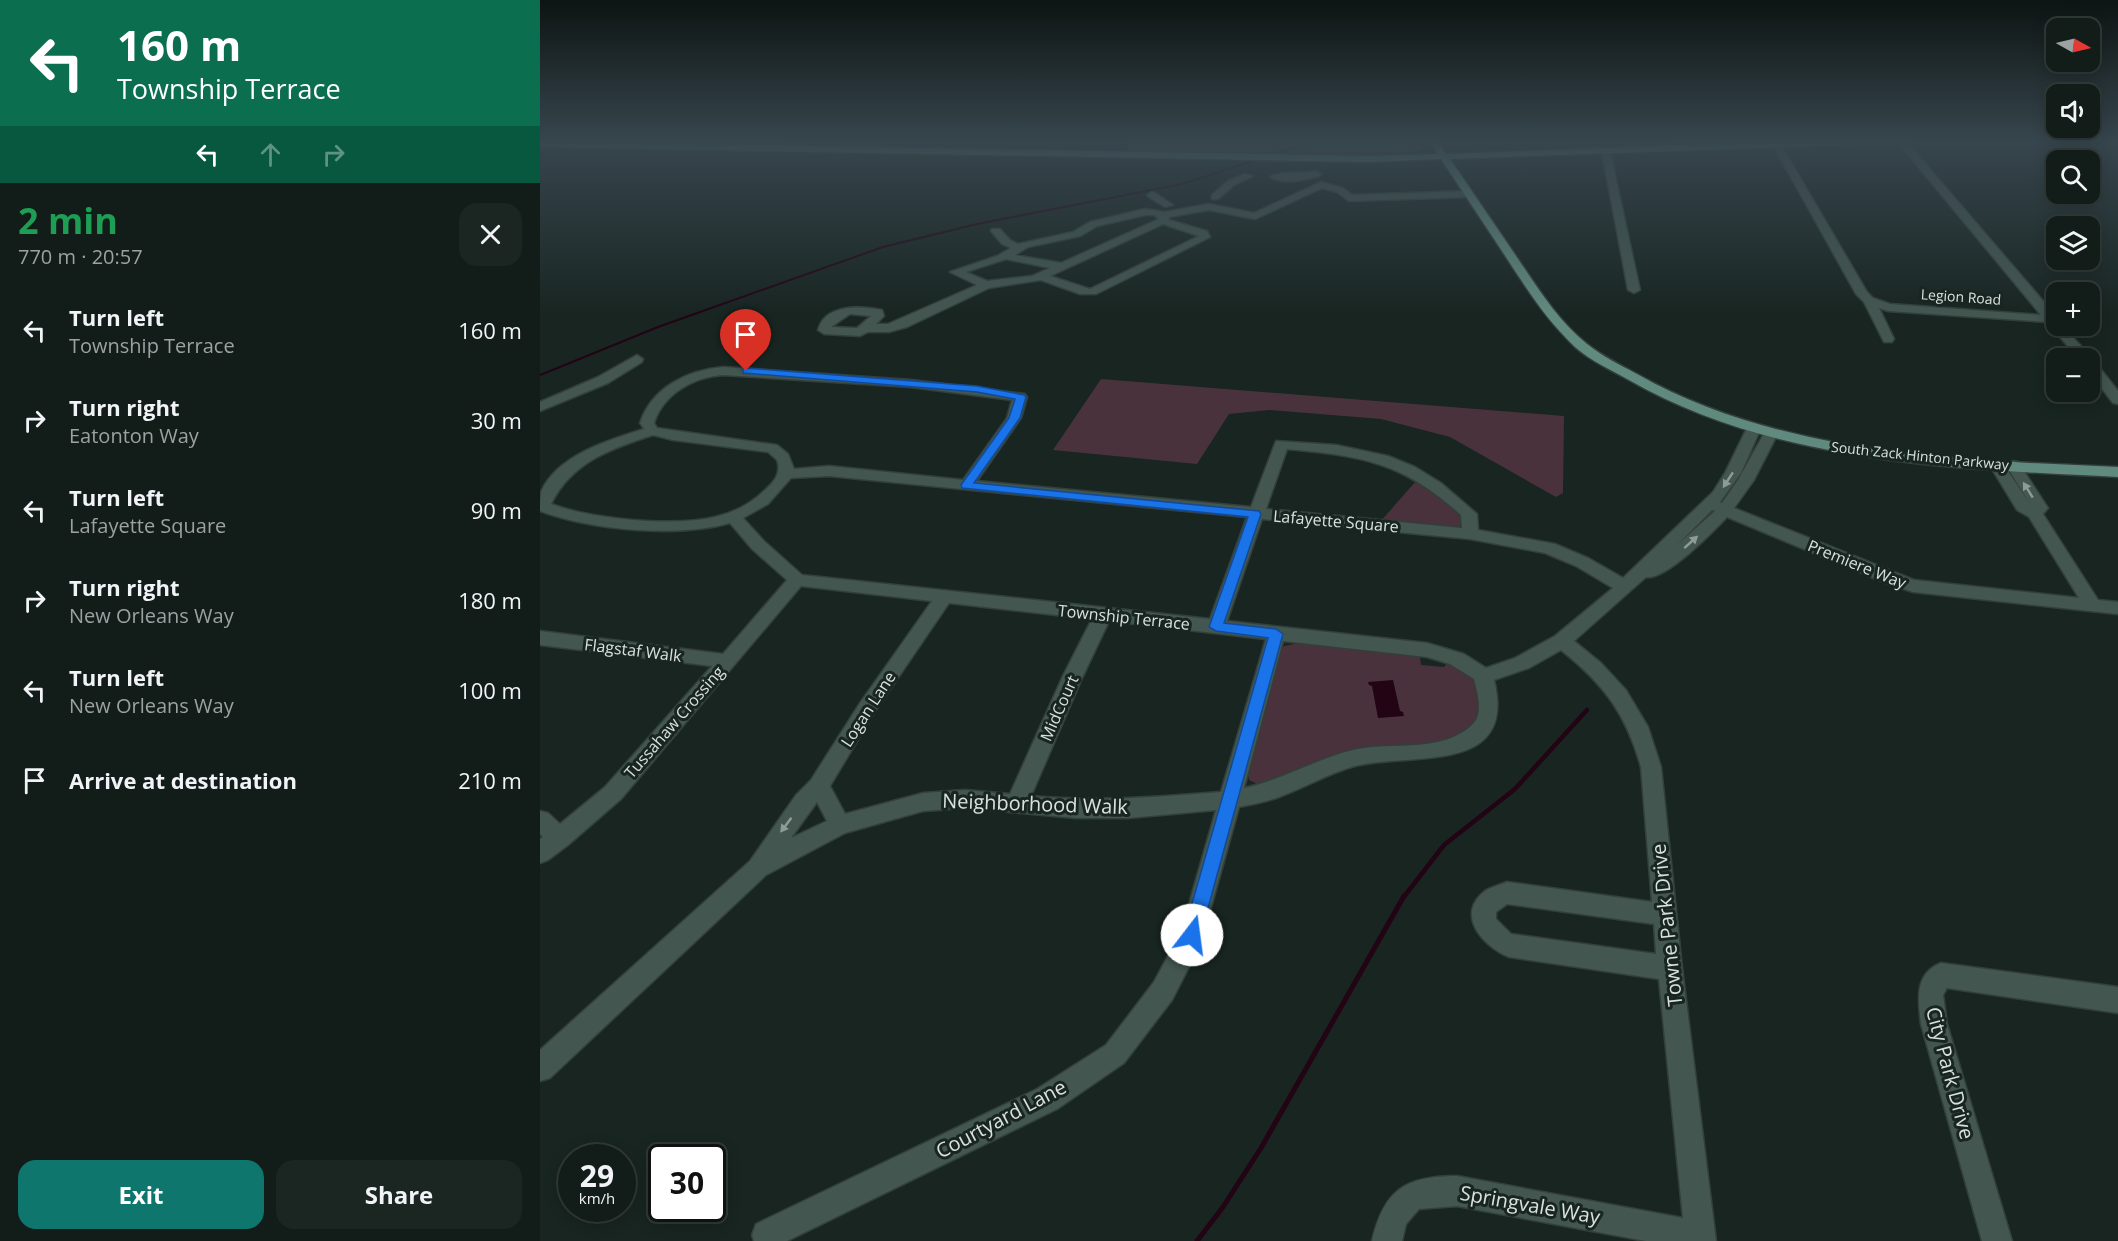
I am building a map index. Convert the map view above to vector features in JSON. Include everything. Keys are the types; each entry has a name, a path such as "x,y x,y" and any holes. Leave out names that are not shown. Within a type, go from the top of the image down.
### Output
{"main road":[{"name":"South Zack Hinton Parkway","path":"1471,198 1551,316 1582,346 1618,370 1664,395 1754,428 1829,446 1979,466 2118,472"},
{"path":"2075,470 2118,477"}],"street":[{"path":"1154,198 1165,214"},
{"path":"1041,276 1084,292 1092,292 1205,237 1203,233 1165,214 1137,213 1100,223 1076,234 956,272 986,284 1034,279 1165,214 1202,198"},
{"path":"1218,198 1268,212"},
{"path":"1165,214 1199,208 1219,208 1248,216 1268,212 1296,198"},
{"path":"1349,198 1389,198"},
{"path":"1615,198 1634,290"},
{"path":"1807,198 1862,294 1869,300 1888,339"},
{"path":"1948,198 2046,312"},
{"path":"996,231 1006,242 1012,254 1060,266"},
{"path":"986,284 1012,254"},
{"path":"866,327 889,328 903,324 1034,261"},
{"name":"Legion Road","path":"1869,300 1888,307 2046,322"},
{"path":"2066,336 2076,348"},
{"path":"540,407 603,380 637,359"},
{"path":"652,431 647,423 651,409 678,386 703,373 746,371 977,389 1020,397 1014,418 967,485"},
{"path":"2100,378 2118,400"},
{"path":"1483,676 1522,663 1562,641 1625,587 1676,556 1713,523 1717,506 1754,428"},
{"path":"652,431 673,436 772,448 783,455 786,474 771,494 734,518 704,526 676,527 583,519 563,515 542,506 553,485 575,465 618,442 652,431"},
{"path":"1717,506 1743,485 1757,454 1772,432"},
{"path":"1216,627 1281,444 1371,455 1400,467 1446,494 1460,505 1469,514 1470,534"},
{"path":"2004,468 2023,507 2035,514 2092,605"},
{"name":"Lafayette Square","path":"786,474 829,471 1470,534 1549,548 1582,562 1625,587"},
{"name":"Premiere Way","path":"1717,506 1908,584 2118,608"},
{"path":"734,518 758,545 797,580"},
{"name":"Township Terrace","path":"797,580 1427,650 1469,663 1483,676"},
{"name":"Tussahaw Crossing","path":"540,853 613,793 797,580"},
{"name":"Logan Lane","path":"758,868 804,801 819,786 867,708 944,597"},
{"name":"MidCourt","path":"1017,803 1072,678 1104,614"},
{"name":"Courtyard Lane","path":"767,1235 1047,1099 1114,1054 1163,991 1192,935 1276,634"},
{"name":"Flagstaf Walk","path":"540,639 727,661"},
{"name":"Towne Park Drive","path":"1562,641 1589,662 1611,684 1632,713 1644,738 1651,767 1670,968 1700,1239"},
{"name":"Neighborhood Walk","path":"540,1068 758,868 840,825 923,802 965,799 1076,809 1107,809 1229,800 1271,791 1354,758 1444,749 1469,739 1485,725 1489,700 1483,676"},
{"path":"819,786 840,825"},
{"path":"540,820 560,838"},
{"path":"1666,915 1507,893 1492,899 1484,918 1491,935 1509,945 1670,968"},
{"name":"City Park Drive","path":"1997,1241 1934,1024 1930,993 1941,975 2118,1000"},
{"name":"Springvale Way","path":"1387,1241 1391,1219 1404,1202 1427,1191 1456,1191 1700,1239"}],"shaded area":[{"path":"1101,379 1564,416 1563,493 1556,497 1450,437 1381,419 1269,410 1229,414 1197,464 1053,450"},
{"path":"1416,481 1454,506 1462,519 1460,526 1453,528 1380,522"},
{"path":"1300,643 1420,657 1421,665 1444,667 1447,663 1468,672 1482,690 1479,724 1455,740 1260,785 1249,780 1248,770 1280,652 1284,646"},
{"path":"1393,680 1400,711 1404,716 1378,718 1372,686 1368,682"}],"waterway":[{"path":"540,375 658,327 883,247 977,224 1111,198"},
{"path":"1403,898 1444,845 1515,789 1587,710"},
{"path":"1197,1241 1223,1207 1261,1148 1404,896"}],"route":[{"path":"746,371 977,389 1020,397 1014,418 1008,428 967,485 1255,514 1216,627 1276,634 1192,935"}]}
